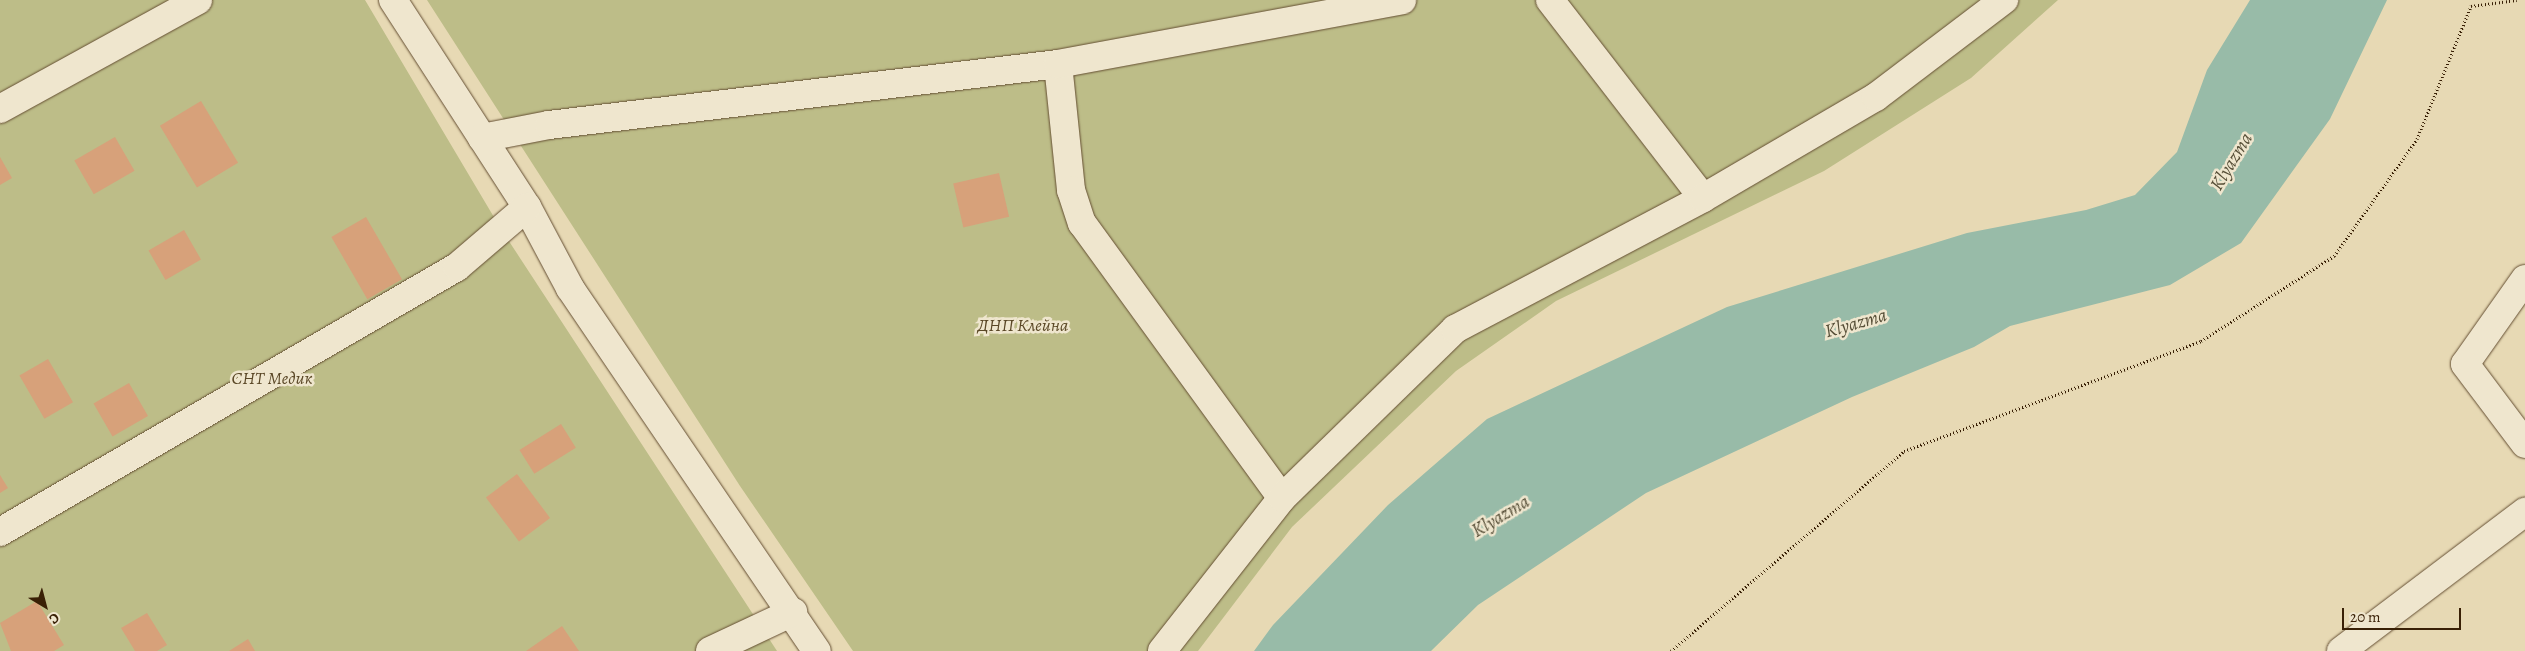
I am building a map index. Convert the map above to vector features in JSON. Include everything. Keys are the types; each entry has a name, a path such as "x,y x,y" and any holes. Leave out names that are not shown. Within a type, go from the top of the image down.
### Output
{"street":[{"path":"0,109 198,0"},
{"path":"392,0 527,207 570,288 793,612 817,651"},
{"path":"482,138 549,125 1058,64 1402,0"},
{"path":"1550,0 1703,198"},
{"path":"1162,651 1282,498 1455,330 1703,198 1876,97 2004,0"},
{"path":"1058,64 1072,190 1082,222 1282,498"},
{"path":"0,532 457,267 527,207"},
{"path":"2525,279 2465,364 2525,444"},
{"path":"2341,651 2525,512"},
{"path":"710,651 793,612"}],"path":[{"path":"1671,651 1904,451 2201,341 2334,256 2417,139 2471,6 2517,0"}],"green space":[{"name":"СНТ Медик","path":"0,0 365,0 501,229 777,651 0,651"},
{"name":"ДНП Клейна","path":"427,0 2058,0 1971,78 1824,171 1556,301 1456,371 1292,527 1198,651 853,651 740,486"}],"water":[{"name":"Klyazma","path":"2250,0 2387,0 2330,119 2241,243 2170,285 2010,326 1974,347 1852,397 1646,493 1478,605 1431,651 1254,651 1273,625 1388,505 1487,419 1727,307 1967,233 2086,210 2135,195 2177,152 2207,70"}],"building":[{"path":"201,101 238,163 197,187 160,126"},
{"path":"115,137 134,171 94,194 74,160"},
{"path":"0,157 12,178 0,185"},
{"path":"999,173 1009,217 963,227 953,184"},
{"path":"366,217 402,279 367,299 331,237"},
{"path":"184,230 201,259 165,280 148,251"},
{"path":"48,359 73,402 44,419 19,376"},
{"path":"129,383 148,416 112,436 93,404"},
{"path":"561,424 576,448 534,474 519,450"},
{"path":"517,474 550,518 519,541 486,497"},
{"path":"0,475 8,488 0,493"},
{"path":"37,601 64,645 54,651 11,651 0,623"},
{"path":"147,613 167,645 157,651 135,651 121,628"},
{"path":"562,626 579,651 526,651"},
{"path":"248,639 255,651 229,651"}]}
